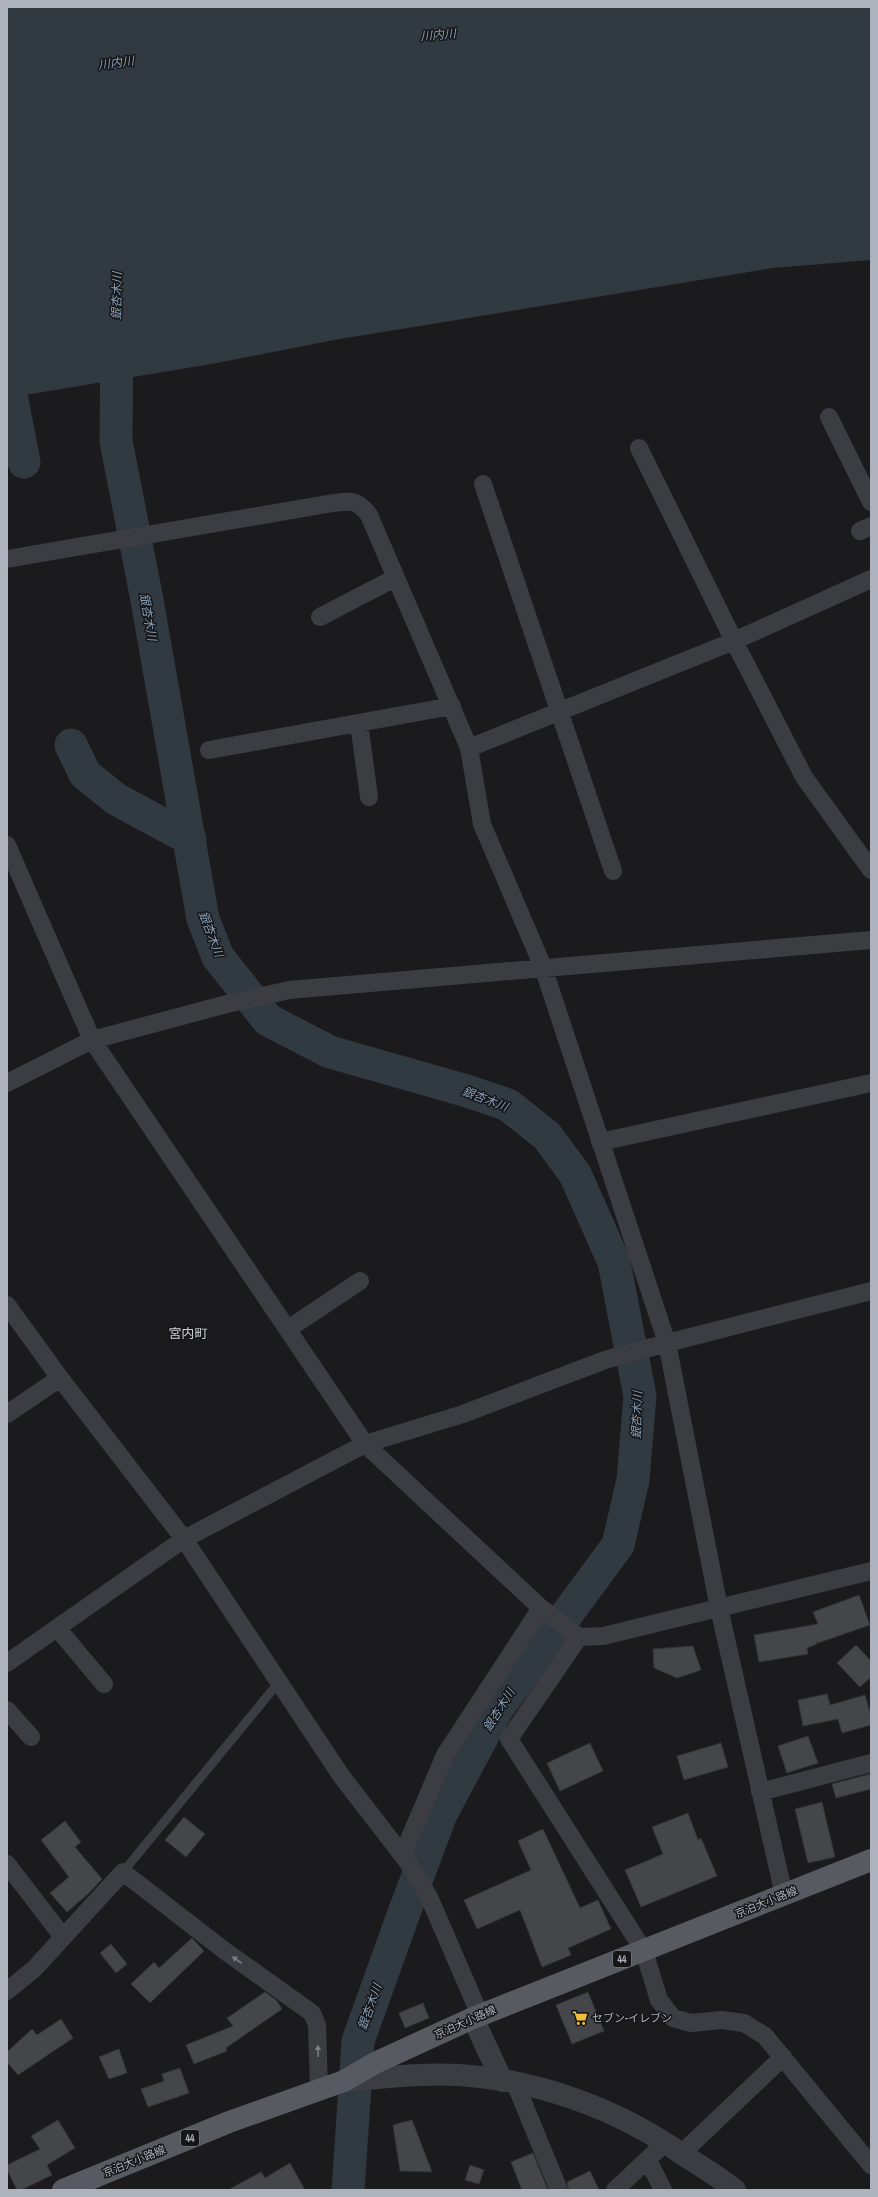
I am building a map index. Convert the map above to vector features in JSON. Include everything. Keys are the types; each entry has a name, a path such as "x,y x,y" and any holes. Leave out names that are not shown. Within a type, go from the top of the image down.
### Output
{"main road":[{"name":"京泊大小路線","path":"62,2190 229,2122 374,2071 477,2016 871,1860"}],"street":[{"path":"829,417 871,502"},
{"path":"639,448 734,641 804,776 871,870"},
{"path":"483,484 613,871"},
{"path":"7,559 350,501 361,504 369,515 469,748 482,824 543,967 667,1343 719,1608 784,1895"},
{"path":"320,617 395,578"},
{"path":"469,748 734,641 871,579"},
{"path":"209,750 452,706"},
{"path":"359,723 368,797"},
{"path":"7,845 92,1040 366,1444 541,1608 579,1637 603,1636 871,1571"},
{"path":"7,1083 92,1040 227,1004 289,990 871,940"},
{"path":"600,1142 871,1083"},
{"path":"288,1329 360,1281"},
{"path":"7,1662 184,1539 366,1444 463,1414 605,1360 871,1291"},
{"path":"7,1305 60,1378 184,1539 342,1777 405,1858 429,1898 477,2016 559,2190"},
{"path":"7,1414 60,1378"},
{"path":"405,1858 445,1755 541,1608"},
{"path":"57,1628 104,1684"},
{"path":"579,1637 509,1739 644,1951 659,2000 673,2018 691,2023 722,2020 744,2023 766,2036 871,2165"},
{"path":"7,1710 30,1737"},
{"path":"760,1792 871,1763"},
{"path":"7,1864 63,1937"},
{"path":"7,1991 34,1969 123,1872 225,1951 312,2014 317,2025 332,2086"},
{"path":"615,2190 648,2160 674,2148 783,2057"},
{"path":"374,2071 459,2075 508,2082 560,2094 588,2103 674,2148 718,2176 735,2190"},
{"path":"648,2160 663,2190"}],"lane":[{"path":"123,1872 279,1682"}],"water":[{"name":"川内川","path":"7,7 871,7 871,260 773,268 334,340 217,363 7,398"}],"building":[{"path":"859,1595 870,1625 818,1643 816,1641 817,1644 807,1648 808,1654 759,1662 754,1635 818,1624 813,1612"},
{"path":"856,1645 871,1661 871,1677 860,1687 837,1663"},
{"path":"693,1646 701,1670 677,1678 654,1668 653,1649"},
{"path":"827,1694 830,1705 865,1695 871,1716 871,1725 842,1733 838,1719 803,1726 798,1700"},
{"path":"808,1736 818,1763 787,1773 778,1746"},
{"path":"590,1743 603,1771 560,1791 547,1763"},
{"path":"721,1743 728,1767 684,1780 677,1756"},
{"path":"870,1774 871,1789 836,1798 832,1784"},
{"path":"822,1802 835,1857 808,1863 795,1809"},
{"path":"688,1813 698,1840 701,1838 717,1876 641,1907 625,1870 663,1854 652,1827"},
{"path":"184,1817 205,1834 186,1857 165,1840"},
{"path":"65,1821 81,1842 75,1847 102,1879 89,1893 67,1912 50,1893 69,1877 41,1840"},
{"path":"543,1829 580,1908 598,1900 611,1929 568,1948 571,1955 542,1967 520,1910 477,1929 464,1900 531,1870 518,1841"},
{"path":"192,1938 204,1951 150,2003 131,1984 154,1962 159,1968"},
{"path":"111,1944 127,1964 116,1973 100,1953"},
{"path":"265,1992 276,2000 282,2009 226,2048 227,2051 194,2064 186,2045 233,2026 227,2018"},
{"name":"セブン-イレブン","path":"588,1992 604,2031 572,2044 556,2005"},
{"path":"423,2003 429,2018 405,2028 399,2013"},
{"path":"61,2019 73,2038 18,2075 7,2062 7,2052 32,2029 37,2035"},
{"path":"119,2049 127,2073 109,2079 99,2057"},
{"path":"180,2068 189,2093 148,2107 141,2089 164,2081 162,2074"},
{"path":"58,2120 75,2148 47,2165 52,2175 21,2190 17,2190 7,2170 7,2165 40,2149 31,2136"},
{"path":"412,2120 432,2172 400,2171 393,2125"},
{"path":"533,2153 548,2190 522,2190 511,2162"},
{"path":"290,2163 305,2190 228,2190 261,2172 265,2178"},
{"path":"470,2165 484,2170 479,2184 465,2180"},
{"path":"590,2171 599,2190 569,2190 567,2182"}],"waterway":[{"name":"銀杏木川","path":"117,334 116,441 147,600 203,919 218,957 268,1020 330,1052 467,1091 508,1105 547,1136 575,1174 614,1262 640,1396 633,1480 618,1545 497,1709 441,1814 401,1921 358,2041 348,2190"},
{"path":"20,354 9,384 24,462"},
{"path":"71,745 85,774 116,799 190,839"}],"place":[{"name":"セブン-イレブン","path":"580,2018"}],"district":[{"name":"宮内町","path":"188,1333"}]}
